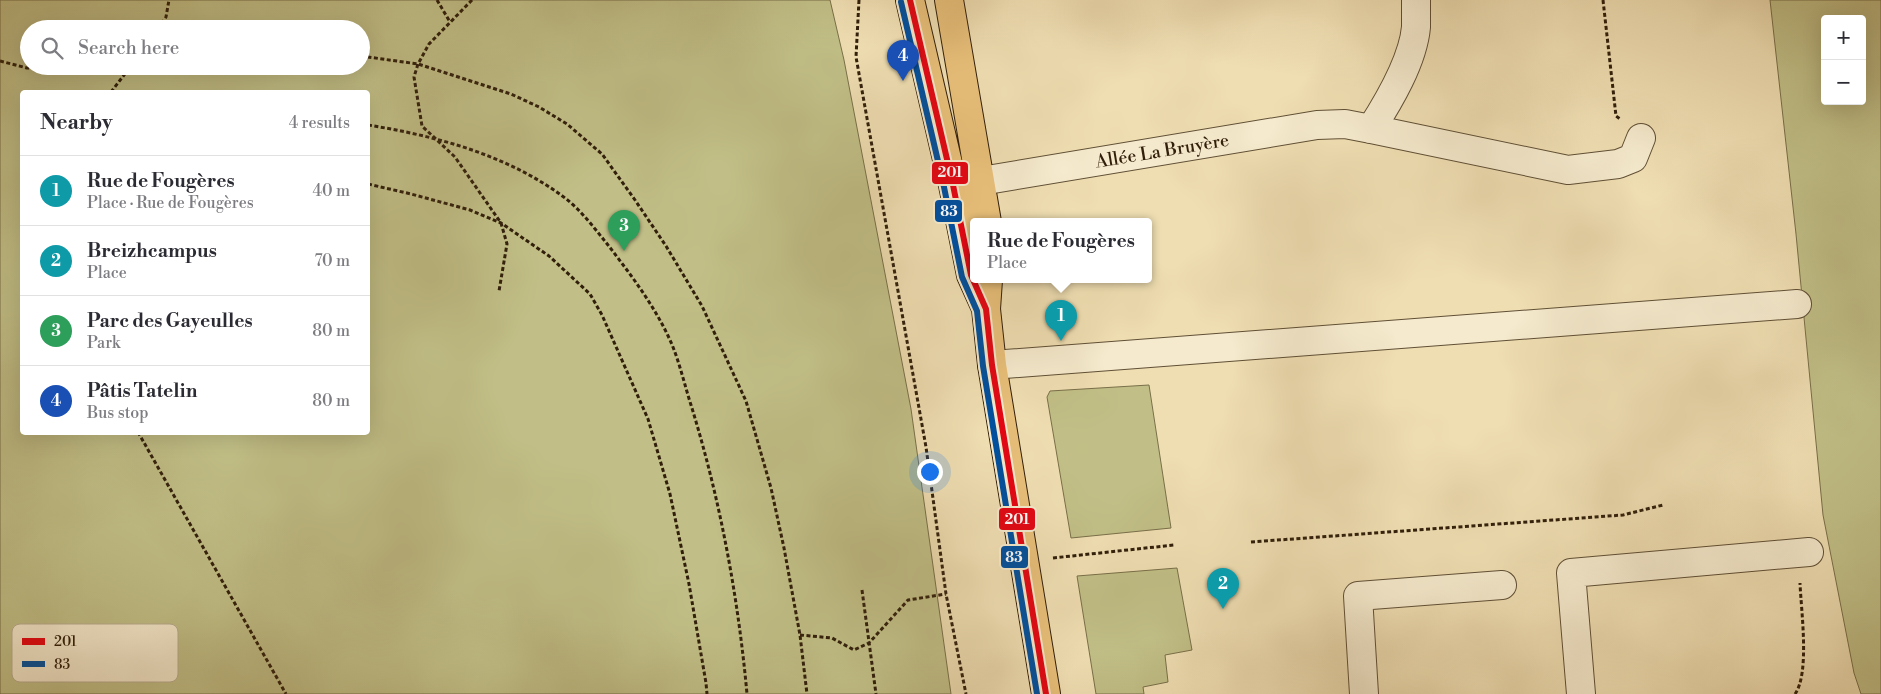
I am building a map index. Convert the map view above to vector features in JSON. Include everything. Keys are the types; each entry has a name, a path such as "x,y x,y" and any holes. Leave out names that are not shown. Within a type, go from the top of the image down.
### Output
{"main road":[{"path":"910,0 953,185 970,271"},
{"path":"949,0 986,218"},
{"path":"974,283 986,309"},
{"path":"988,283 986,309 992,365 1046,694"}],"street":[{"path":"1372,129 1393,95 1407,60 1416,29 1416,0"},
{"name":"Allée La Bruyère","path":"953,185 1317,125 1345,124 1568,170 1618,164 1633,158 1642,138"},
{"path":"992,365 1797,304"},
{"path":"1581,694 1571,573 1804,552"},
{"path":"1364,694 1358,596 1502,585"}],"path":[{"path":"164,20 169,0"},
{"path":"436,0 450,22"},
{"path":"472,0 429,44 418,64 414,77 422,126 432,138 454,157 501,223 507,244 499,291"},
{"path":"860,0 856,57 926,447 946,594 966,694"},
{"path":"1603,0 1616,116 1642,138"},
{"path":"370,57 418,64 511,94 539,106 567,124 602,154 661,239 702,306 746,400 771,488 784,548 800,635 807,694"},
{"path":"0,61 20,66"},
{"path":"113,90 124,75"},
{"path":"370,125 432,138 502,161 532,177 566,198 593,226 640,285 671,340 705,451 723,530 740,626 747,694"},
{"path":"370,184 470,210 501,223 549,256 590,294 602,315 645,410 670,494 689,584 707,694"},
{"path":"140,435 286,694"},
{"path":"1252,542 1622,515 1663,506"},
{"path":"1048,558 1174,545"},
{"path":"1795,694 1800,688 1804,668 1804,552"},
{"path":"862,590 876,694"},
{"path":"800,635 832,638 854,650 870,643 908,600 946,594"}],"shaded area":[{"path":"0,0 830,0 844,60 911,409 951,694 0,694"},
{"path":"1770,0 1881,0 1881,694 1861,694 1854,673 1823,515 1796,234"},
{"path":"1149,385 1171,528 1071,538 1047,397 1050,391"},
{"path":"1177,568 1192,650 1165,655 1168,682 1143,687 1144,694 1096,694 1077,576"}],"transit line":[{"name":"201","path":"910,0 953,185 970,270"},
{"name":"83","path":"901,2 944,187 962,277 977,311 983,366 1037,694"},
{"name":"201","path":"975,283 986,309 992,365 1046,694"}],"place":[{"name":"Pâtis Tatelin","path":"903,81"},
{"name":"Parc des Gayeulles","path":"624,251"},
{"name":"Rue de Fougères","path":"1061,341"},
{"name":"Breizhcampus","path":"1223,609"}]}
